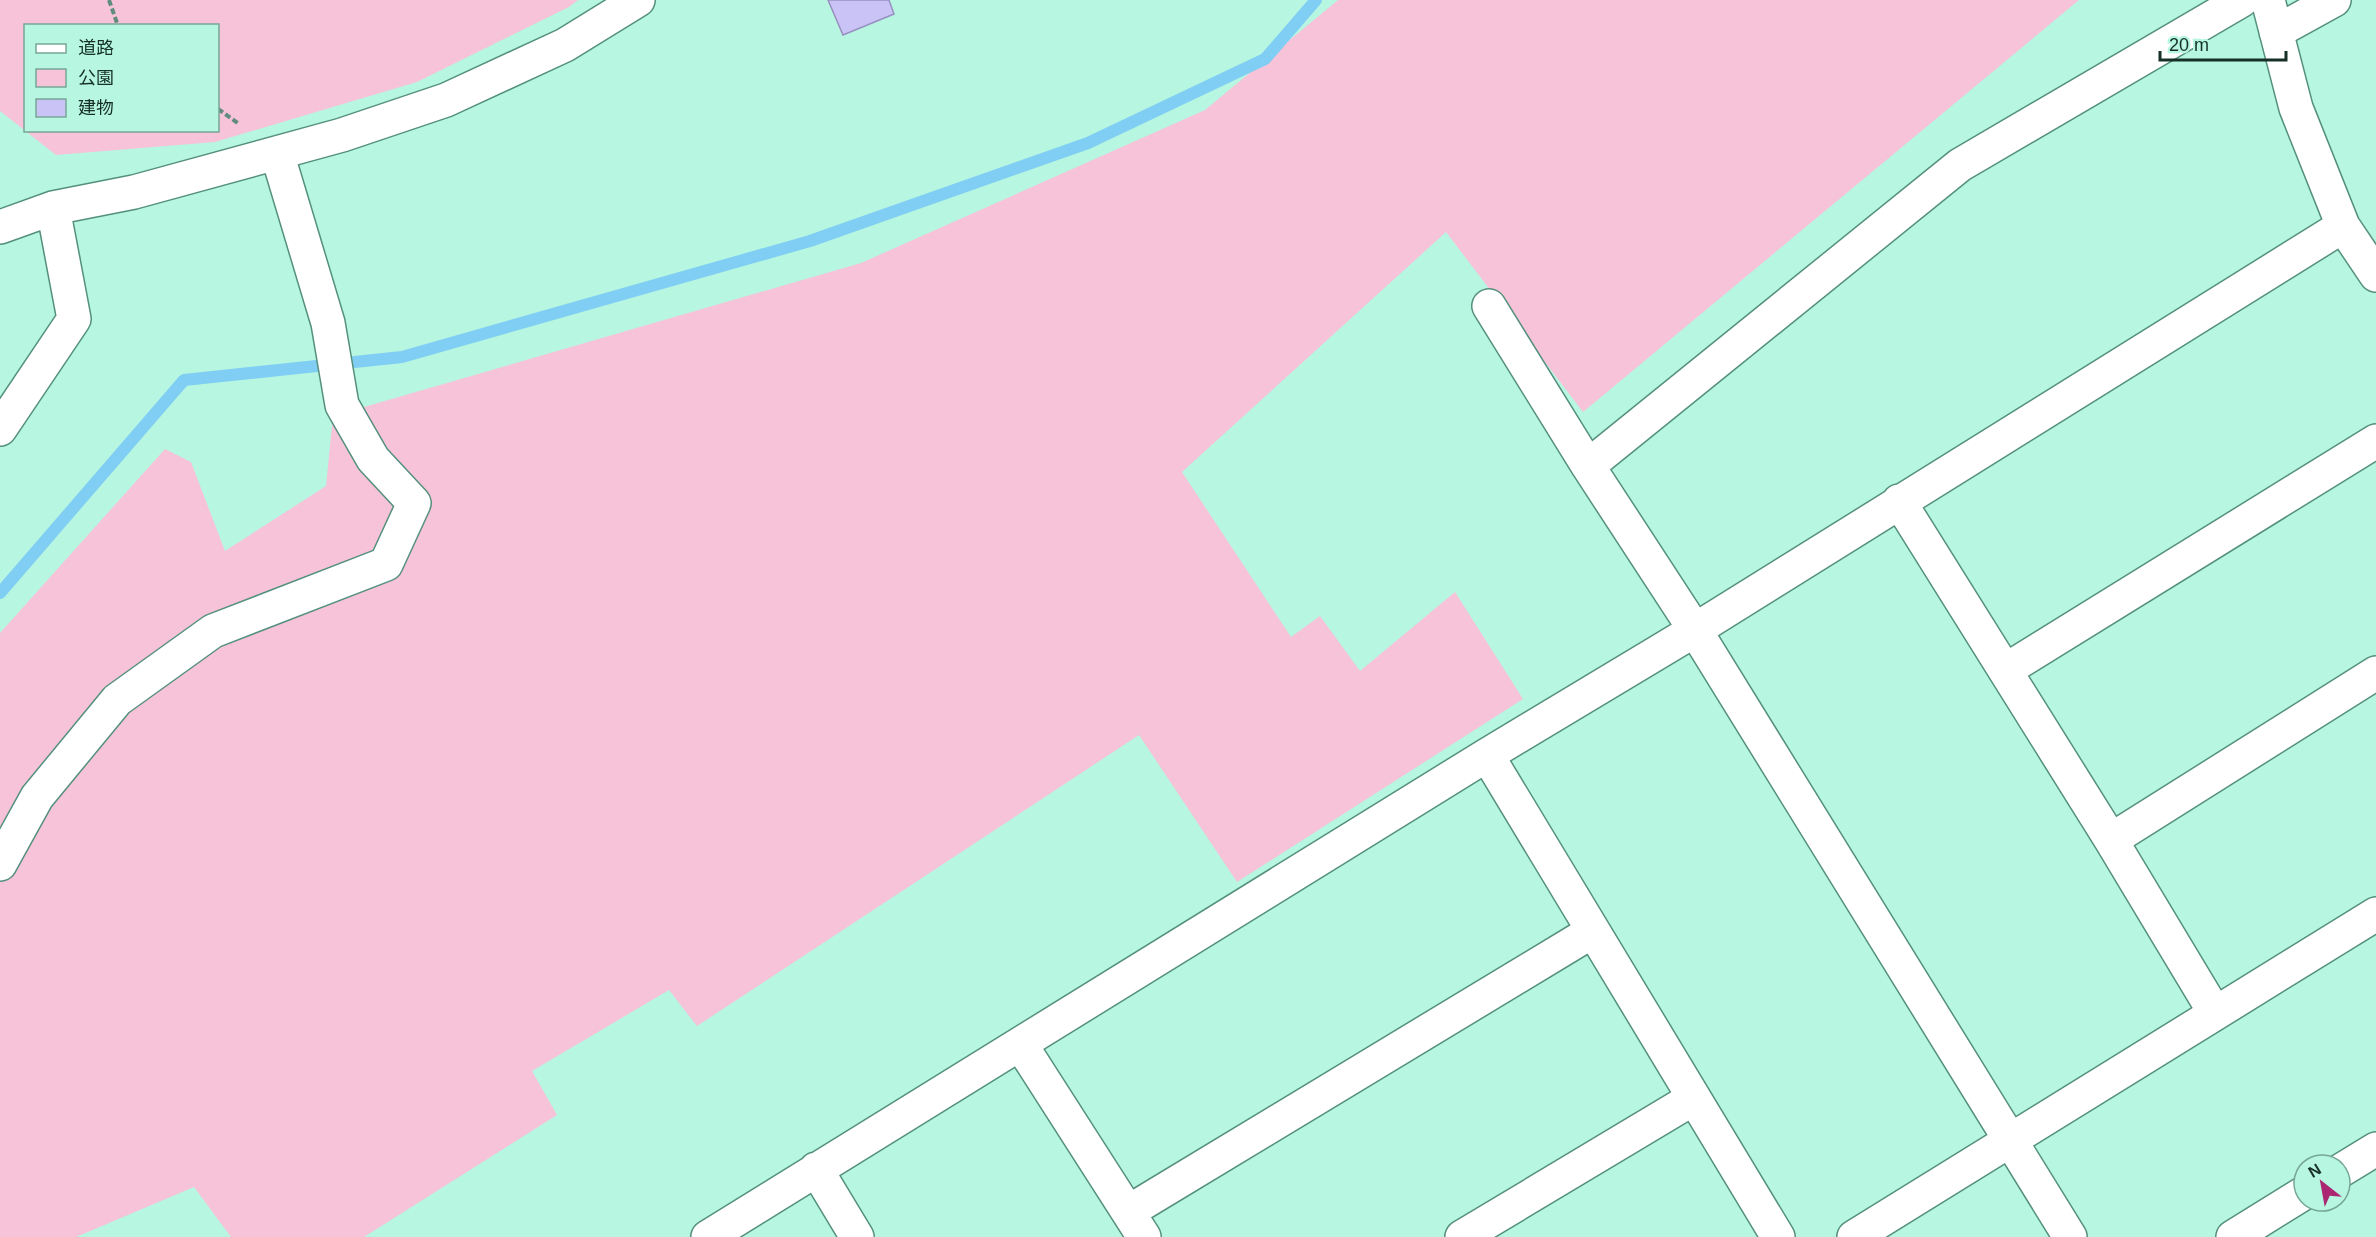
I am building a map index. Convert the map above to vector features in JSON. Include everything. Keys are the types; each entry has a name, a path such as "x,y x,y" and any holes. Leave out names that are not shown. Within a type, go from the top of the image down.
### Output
{"street":[{"path":"0,227 53,208 134,192 342,135 446,100 565,45 638,0"},
{"path":"1588,466 1960,165 2242,0"},
{"path":"2268,0 2296,108 2343,226 2376,275"},
{"path":"2276,32 2334,0"},
{"path":"0,864 37,797 117,700 213,631 386,564 414,503 373,459 342,405 330,336 277,153"},
{"path":"0,429 74,319 53,208"},
{"path":"708,1237 1487,755 1695,630 2343,226"},
{"path":"1489,306 1588,466 1695,630 2070,1237"},
{"path":"2006,670 2376,441"},
{"path":"1899,501 2111,840 2215,1013"},
{"path":"2111,840 2376,673"},
{"path":"1487,755 1778,1237"},
{"path":"1854,1237 2376,914"},
{"path":"1021,1045 1136,1224 1593,932"},
{"path":"1462,1237 1694,1098"},
{"path":"2352,1164 2376,1149"},
{"path":"816,1169 857,1237"},
{"path":"2233,1237 2292,1200"}],"path":[{"path":"108,0 117,24"}],"green space":[{"path":"0,0 578,0 569,7 417,82 215,142 56,155 27,132 219,132 219,24 24,24 24,130 0,111"},
{"path":"1338,0 2079,0 1583,412 1446,232 1182,472 1291,637 1320,616 1360,671 1455,592 1523,699 1237,882 1139,735 697,1026 669,990 532,1071 557,1115 364,1237 231,1237 194,1187 76,1237 0,1237 0,633 165,449 191,462 225,551 326,486 333,416 861,263 1205,110"}],"building":[{"path":"828,0 889,0 894,14 843,35"}],"waterway":[{"path":"0,593 184,380 402,357 810,241 1088,143 1265,59 1316,0"}]}
